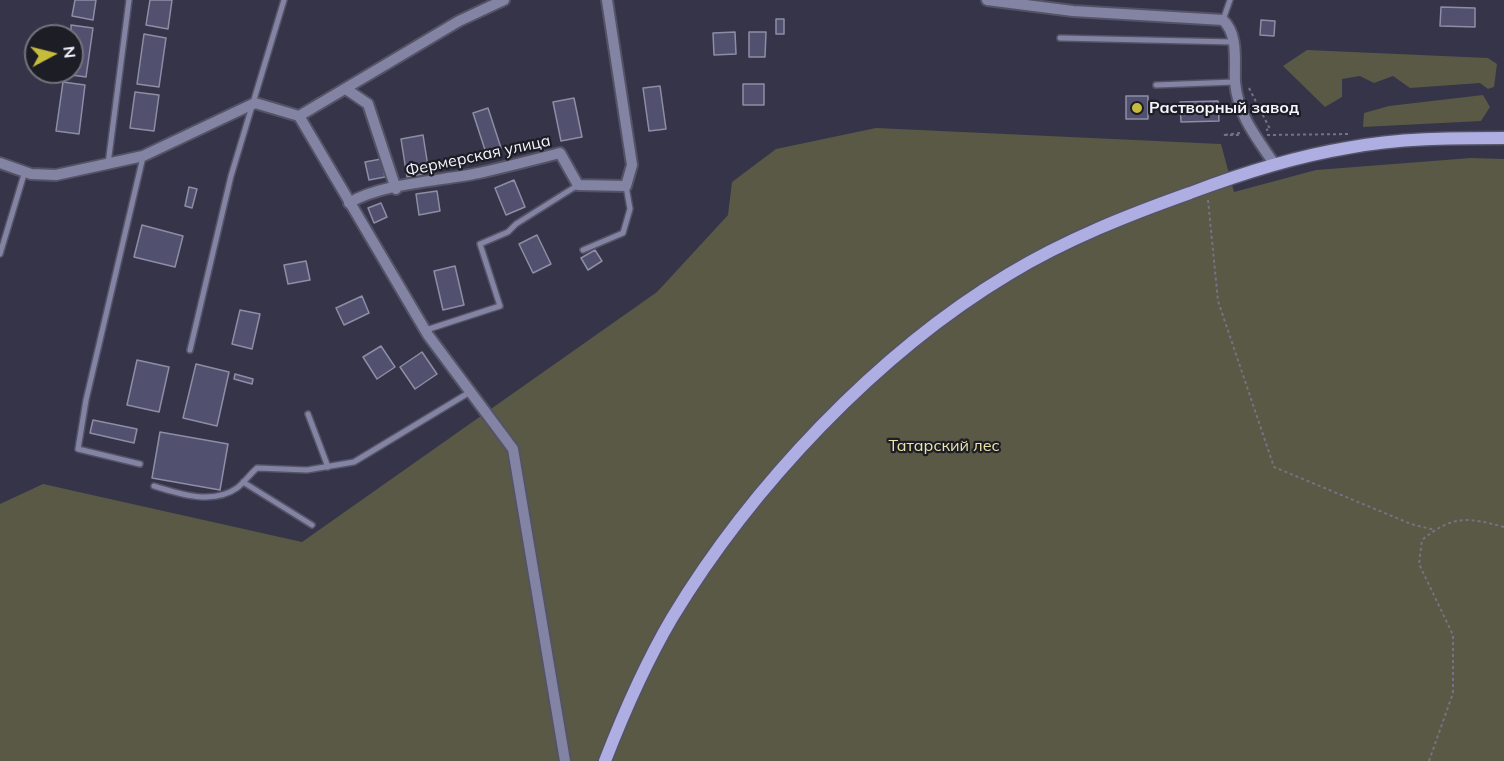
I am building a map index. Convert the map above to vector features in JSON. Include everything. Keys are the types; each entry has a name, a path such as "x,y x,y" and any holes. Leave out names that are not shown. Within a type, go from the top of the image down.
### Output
{"main road":[{"path":"605,761 628,701 672,618 724,542 830,418 881,368 942,319 1009,274 1082,236 1144,209 1206,187 1275,165 1346,148 1426,138 1504,138"}],"street":[{"path":"299,116 459,21 504,0"},
{"path":"578,185 626,186 632,165 607,0"},
{"path":"987,0 1073,11 1223,20 1232,33 1238,104 1246,122 1275,165"},
{"path":"346,89 368,104 396,189"},
{"path":"0,163 25,171 56,175 144,156 255,103 299,116 426,330 513,448 565,761"},
{"name":"Фермерская улица","path":"349,203 359,197 480,173 560,153 578,185"}],"lane":[{"path":"108,164 129,0"},
{"path":"190,350 231,176 255,103 284,0"},
{"path":"1223,20 1230,0"},
{"path":"1060,38 1233,42"},
{"path":"1156,85 1235,82"},
{"path":"140,464 78,449 86,400 144,156"},
{"path":"0,254 25,171"},
{"path":"426,330 500,306 480,244 508,232 516,224 578,185"},
{"path":"583,250 623,233 630,209 626,186"},
{"path":"154,486 184,496 223,495 243,482 257,468 307,470 354,462 470,392"},
{"path":"308,414 328,466"},
{"path":"243,482 312,525"}],"path":[{"path":"1248,82 1250,92 1270,129 1258,133 1352,134"},
{"path":"1247,134 1223,135 1247,134"},
{"path":"1206,187 1218,302 1274,467 1411,524 1435,530"},
{"path":"1429,761 1453,693 1453,635 1419,564 1422,540 1449,521 1467,518 1504,527"}],"green space":[{"path":"1307,50 1488,58 1497,64 1494,87 1488,89 1480,83 1410,88 1393,76 1374,83 1360,76 1342,79 1342,97 1325,107 1283,66"},
{"path":"1483,95 1490,107 1481,121 1363,127 1364,113 1389,106"},
{"name":"Татарский лес","path":"876,128 1221,144 1234,192 1316,170 1471,158 1504,159 1504,761 0,761 0,504 43,484 302,542 657,292 728,215 732,182 776,149"}],"building":[{"path":"75,0 96,0 93,20 72,16"},
{"path":"150,0 172,0 168,29 146,25"},
{"path":"1441,7 1475,8 1475,27 1440,26"},
{"path":"776,19 784,19 784,34 776,34"},
{"path":"1261,20 1275,21 1274,36 1260,35"},
{"path":"84,27 93,28 86,77 84,77"},
{"path":"735,32 736,54 714,55 713,33"},
{"path":"749,32 766,32 765,57 749,57"},
{"path":"144,34 166,38 159,87 137,84"},
{"path":"63,84 85,85 79,134 56,131"},
{"path":"743,84 764,84 764,105 743,105"},
{"path":"660,86 666,129 649,131 643,88"},
{"path":"135,92 159,95 154,131 130,128"},
{"name":"Растворный завод","path":"1126,96 1148,96 1148,119 1126,119"},
{"path":"574,98 582,137 561,141 553,102"},
{"path":"1218,101 1219,121 1181,122 1180,102"},
{"path":"488,108 501,148 486,153 473,113"},
{"path":"423,135 429,173 407,177 401,139"},
{"path":"381,159 385,177 369,180 365,162"},
{"path":"514,180 525,207 506,215 495,188"},
{"path":"189,187 197,189 192,208 185,206"},
{"path":"437,191 440,211 419,215 416,194"},
{"path":"381,203 387,217 374,223 368,208"},
{"path":"142,225 183,236 175,267 134,257"},
{"path":"537,235 551,264 533,273 519,244"},
{"path":"595,250 602,261 588,270 581,258"},
{"path":"306,261 310,280 288,284 284,265"},
{"path":"455,266 464,305 443,310 434,271"},
{"path":"362,296 369,313 344,325 336,308"},
{"path":"240,310 260,314 252,349 232,344"},
{"path":"381,346 395,367 377,379 363,357"},
{"path":"422,352 437,374 415,389 400,367"},
{"path":"137,360 169,367 159,412 127,405"},
{"path":"196,364 229,372 217,426 183,418"},
{"path":"235,374 253,379 252,384 234,379"},
{"path":"93,420 137,429 134,443 90,433"},
{"path":"160,432 228,444 220,490 152,478"}],"place":[{"name":"Растворный завод","path":"1137,108"}]}
